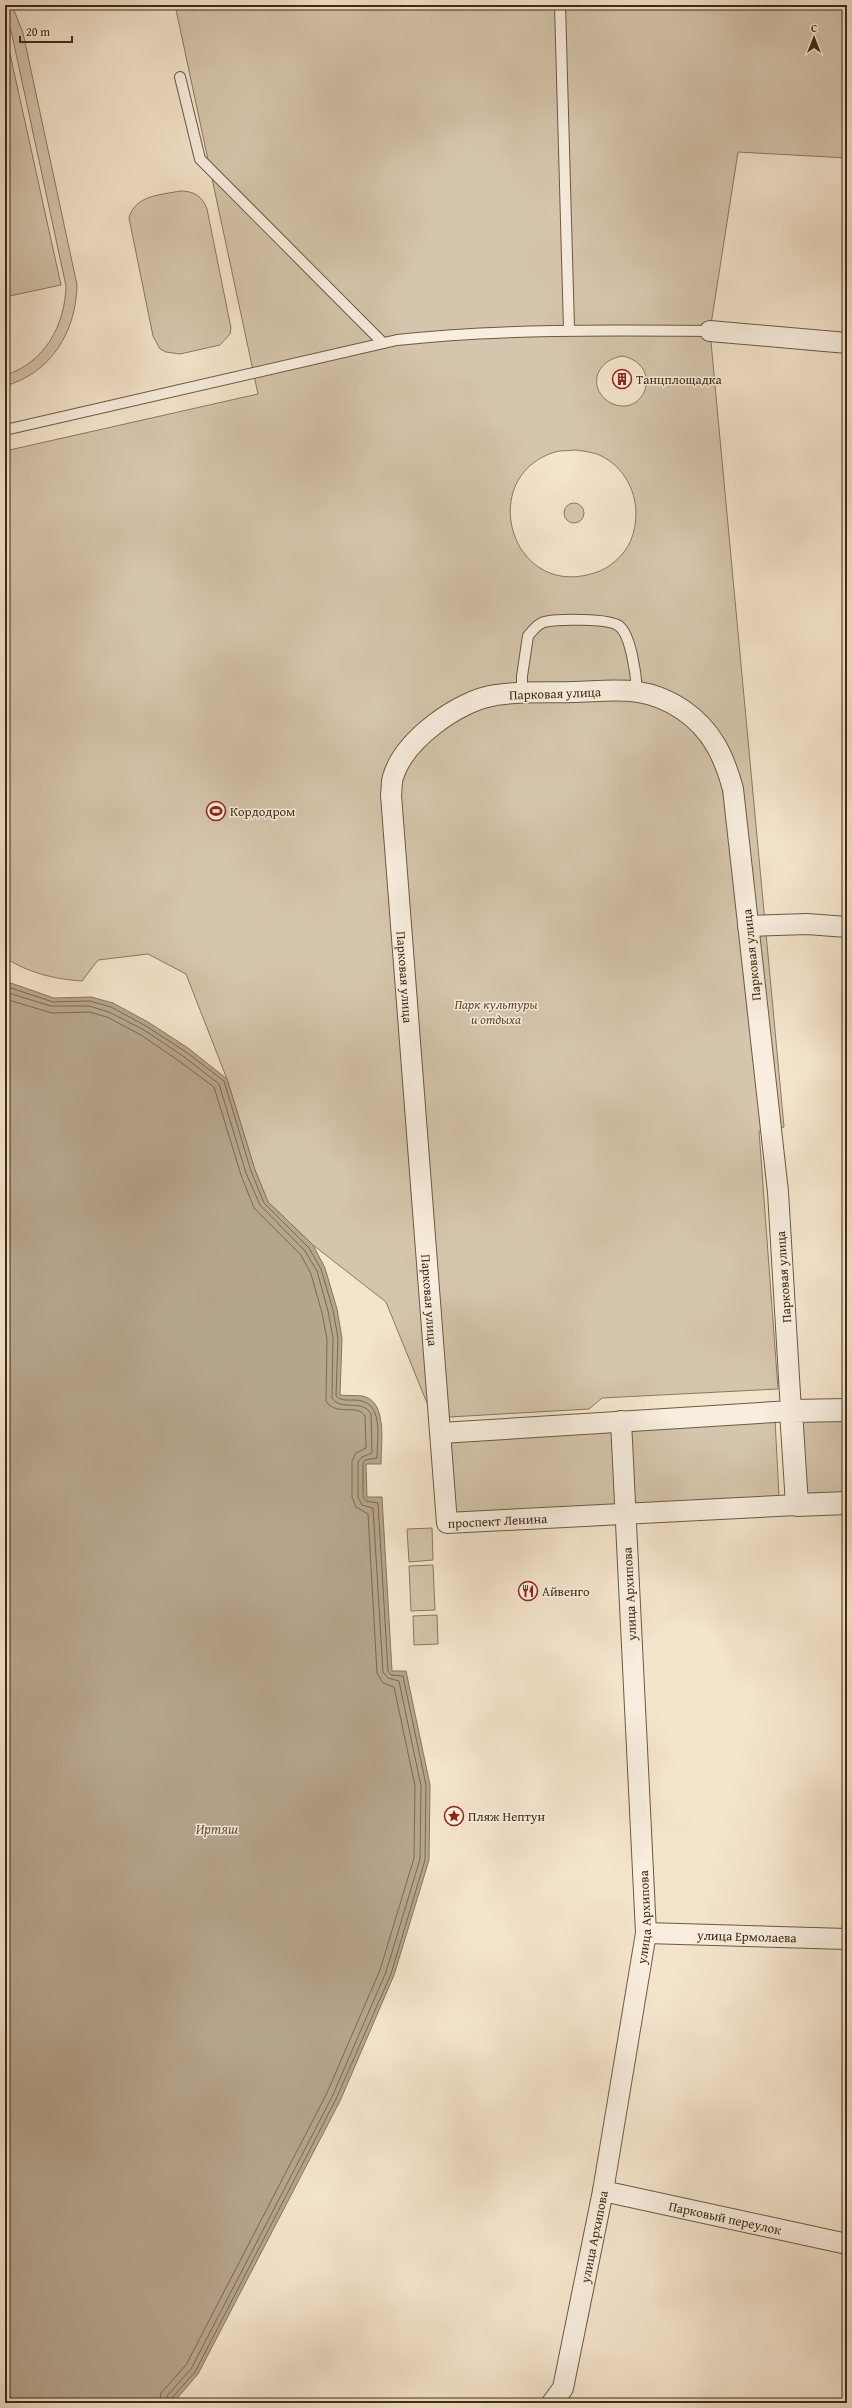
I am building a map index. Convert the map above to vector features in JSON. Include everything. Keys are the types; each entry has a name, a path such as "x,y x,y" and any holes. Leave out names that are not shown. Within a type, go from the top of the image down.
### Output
{"street":[{"path":"710,331 847,343"},
{"name":"Парковая улица","path":"441,1434 391,795 393,777 402,760 418,740 446,715 471,703 495,695 638,690 682,709 699,723 715,741 726,764 734,789 778,1192 791,1411"},
{"path":"748,926 807,924 847,927"},
{"path":"441,1434 621,1421 791,1411 847,1410"},
{"path":"791,1411 797,1505"},
{"name":"улица Архипова","path":"552,2403 563,2388 603,2191 646,1933 621,1421"},
{"name":"проспект Ленина","path":"441,1434 447,1523 847,1503"},
{"name":"улица Ермолаева","path":"646,1933 847,1939"},
{"name":"Парковый переулок","path":"603,2191 847,2244"}],"lane":[{"path":"560,5 569,329"},
{"path":"180,77 200,159 383,343"},
{"path":"5,430 383,343 438,336 569,329 710,331"},
{"path":"522,694 522,676 528,636 543,622 608,621 619,626 626,635 636,673 638,690"}],"green space":[{"path":"5,5 12,5 23,33 77,285 76,302 72,319 58,348 48,361 36,371 21,380 5,386 5,375 31,362 42,352 50,341 62,315 66,286 12,35 5,16"},
{"name":"Парк культуры и отдыха","path":"175,5 847,5 847,158 738,152 710,331 784,1127 759,1131 778,1389 602,1398 589,1409 449,1417 427,1403 386,1302 313,1245 268,1202 255,1170 227,1079 186,974 148,954 98,960 82,981 61,979 42,974 24,968 5,958 5,451 258,394","holes":["623,356 636,361 643,370 646,379 645,389 641,397 634,403 624,406 613,404 606,400 599,392 597,382 597,377 602,366 612,359","576,450 597,454 609,460 626,479 632,490 635,502 635,527 631,540 625,551 611,565 594,573 565,577 542,569 524,553 513,532 510,508 516,485 530,465 555,452"]},
{"path":"5,31 61,285 5,297"},
{"path":"180,191 197,195 203,201 207,209 231,328 230,334 220,345 180,354 166,352 160,349 153,336 129,218 132,210 143,200 157,195"},
{"path":"574,503 581,506 584,513 581,520 574,523 567,520 564,513 567,506"},
{"path":"847,1417 847,1494 804,1495 800,1418"},
{"path":"775,1419 779,1497 631,1505 627,1428"},
{"path":"615,1428 619,1506 451,1516 445,1439"},
{"path":"432,1528 433,1560 409,1562 407,1529"},
{"path":"433,1565 435,1610 411,1611 409,1566"},
{"path":"437,1615 438,1644 414,1645 413,1616"}],"water":[{"name":"Иртяш","path":"5,981 54,998 91,997 113,1003 148,1022 188,1048 227,1079 255,1170 268,1202 313,1245 325,1268 337,1309 342,1338 340,1395 362,1396 370,1399 376,1406 379,1414 382,1435 381,1464 366,1464 367,1497 382,1497 392,1671 406,1671 430,1785 429,1860 394,1975 340,2101 198,2374 173,2403 5,2403"}],"place":[{"name":"Танцплощадка","path":"622,379"},
{"name":"Кордодром","path":"216,811"},
{"name":"Айвенго","path":"528,1591"},
{"name":"Пляж Нептун","path":"454,1816"}]}
